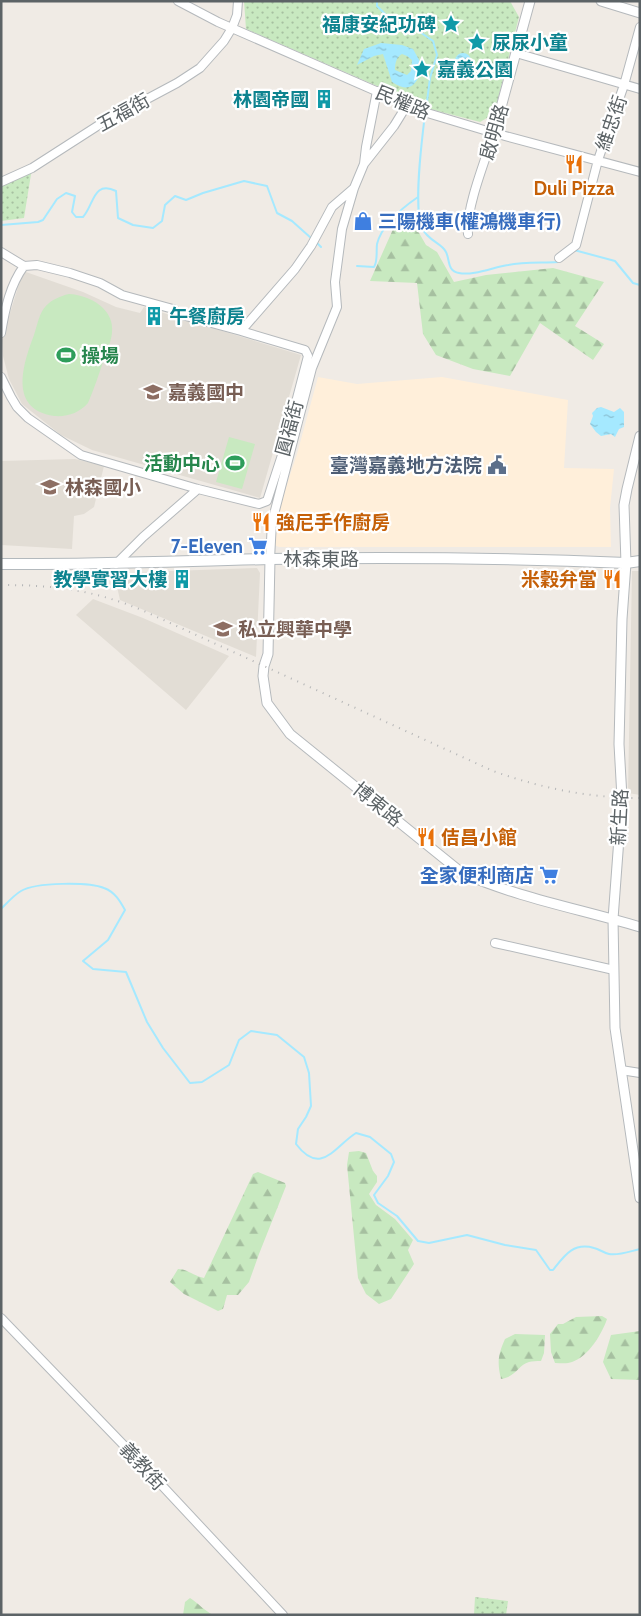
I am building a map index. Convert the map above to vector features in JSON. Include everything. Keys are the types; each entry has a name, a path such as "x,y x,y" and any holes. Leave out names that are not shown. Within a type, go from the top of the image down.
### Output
{"main road":[{"name":"林森東路","path":"1,564 116,564 270,559 440,558 626,563 640,561"}],"street":[{"name":"民權路","path":"178,1 218,22 424,112 640,172"},
{"path":"232,28 237,15 238,1"},
{"name":"啟明路","path":"468,234 467,224 472,205 530,1"},
{"path":"601,1 640,13"},
{"name":"維忠街","path":"559,258 576,245 598,160 624,84 640,27"},
{"name":"五福街","path":"1,182 32,168 102,123 177,83 200,68 224,41 232,28"},
{"path":"516,53 640,89"},
{"name":"圓福街","path":"364,164 377,91"},
{"name":"圓福街","path":"270,559 272,522 312,368 337,306 334,282 342,230 354,188 364,164 394,126 407,105"},
{"name":"圓福街","path":"241,331 295,269 311,246 332,207 354,188"},
{"path":"1,252 24,266 13,283 2,330"},
{"name":"圓福街","path":"1,377 3,391 28,418 81,455 198,489 260,504 267,501 283,452 308,356 305,350 182,315 173,308 122,295 100,284 70,273 37,265 24,266"},
{"name":"新生路","path":"640,436 624,505 626,563 622,619 619,744 622,798 613,919 614,1021 640,1198"},
{"path":"116,564 143,537 198,489"},
{"name":"博東路","path":"270,559 268,654 263,676 267,703 290,734 462,873 497,887 542,901 640,927"},
{"path":"495,943 614,970"},
{"path":"621,1070 640,1073"},
{"name":"義教街","path":"1,1318 140,1462 283,1615"}],"shaded area":[{"name":"嘉義國中","path":"23,271 83,292 116,307 140,313 144,307 301,355 260,498 92,450 61,435 22,404 9,379 3,356 2,339"},
{"path":"318,377 357,384 442,377 568,400 564,468 614,469 610,508 611,547 279,547 274,545 278,511 297,454"},
{"name":"林森國小","path":"75,459 104,466 94,507 84,514 74,516 72,549 1,545 1,461"},
{"name":"私立興華中學","path":"257,568 260,573 256,657 120,600 114,573"},
{"path":"632,571 640,571 640,795 628,793"},
{"name":"私立興華中學","path":"93,599 143,618 229,656 186,710 76,615"}],"green space":[{"name":"嘉義公園","path":"244,1 510,1 519,17 494,114 480,122 430,109 246,29"},
{"path":"32,168 24,218 1,221 1,182"},
{"path":"407,212 426,245 437,252 454,282 486,275 553,268 604,282 575,326 604,344 593,360 540,323 510,376 473,369 436,355 423,334 417,283 370,281 394,227"},
{"name":"操場","path":"69,294 85,297 100,305 110,317 112,333 88,403 73,414 54,416 39,412 30,404 25,395 23,372 43,310 53,300"},
{"name":"活動中心","path":"229,437 255,444 242,489 216,482"},
{"path":"359,1151 366,1153 377,1176 377,1182 369,1194 376,1205 395,1219 413,1240 408,1250 414,1264 391,1299 379,1304 366,1294 358,1278 347,1165 349,1152"},
{"path":"258,1172 285,1183 286,1186 249,1282 238,1295 227,1295 223,1309 218,1311 184,1294 170,1282 178,1269 204,1278 253,1174"},
{"path":"602,1316 607,1319 605,1325 598,1338 584,1355 572,1362 555,1363 551,1352 550,1334 558,1324 563,1324 576,1317"},
{"path":"640,1331 640,1380 611,1379 603,1362 611,1335"},
{"path":"515,1334 545,1335 544,1353 541,1361 532,1361 525,1364 510,1376 501,1379 499,1359 501,1350 505,1339"},
{"path":"475,1597 508,1601 506,1615 474,1615"},
{"path":"190,1598 213,1615 183,1615 185,1602"}],"water":[{"path":"381,43 402,45 413,49 423,67 418,79 412,86 408,87 398,86 392,82 383,54 374,56 357,65 364,49","holes":["402,54 412,60 411,71 407,75 395,70 398,57"]},
{"path":"463,53 471,61 463,69 455,61"},
{"path":"601,407 614,412 620,408 624,412 624,427 619,429 615,437 611,434 601,436 590,424 593,416 592,413"}],"waterway":[{"path":"377,1 377,6 390,19 420,32 433,41 437,55 430,78 426,109"},
{"path":"425,114 418,189 419,218 425,232 444,249 452,270 465,274 514,264 558,262 560,260"},
{"path":"1,225 43,220 57,199 66,193 75,196 72,212 76,217 83,217 98,191 108,188 116,191 118,218 133,225 153,228 162,221 165,205 175,196 186,200 244,181 267,186 277,213 292,221 311,238"},
{"path":"357,266 374,267 377,244 383,230 399,211 418,197"},
{"path":"315,241 321,247"},
{"path":"574,250 615,261 633,283 640,285"},
{"path":"1,909 21,891 38,886 62,884 97,886 114,894 125,910 108,940 83,961 93,969 126,972 147,1022 163,1048 190,1083 202,1082 229,1065 239,1040 251,1031 277,1035 304,1057 309,1073 311,1106 298,1129 296,1144 305,1154 313,1158 320,1158 328,1156 356,1133 370,1137 391,1154 394,1162 388,1176 374,1195 378,1203 397,1216 418,1241 429,1243 467,1235 505,1245 536,1250 550,1270 553,1270 570,1252 580,1247 594,1248 613,1254 640,1249"}],"railway":[{"path":"1,585 39,586 74,590 108,598 144,611 493,771 565,791 621,798 640,798"}],"place":[{"name":"福康安紀功碑","path":"451,24"},
{"name":"尿尿小童","path":"477,42"},
{"name":"嘉義公園","path":"422,69"},
{"name":"林園帝國","path":"324,99"},
{"name":"Duli Pizza","path":"574,164"},
{"name":"三陽機車(權鴻機車行)","path":"363,221"},
{"name":"午餐廚房","path":"154,316"},
{"name":"操場","path":"66,355"},
{"name":"嘉義國中","path":"153,392"},
{"name":"活動中心","path":"235,463"},
{"name":"臺灣嘉義地方法院","path":"497,465"},
{"name":"林森國小","path":"50,487"},
{"name":"強尼手作廚房","path":"261,522"},
{"name":"7-Eleven","path":"258,546"},
{"name":"教學實習大樓","path":"182,579"},
{"name":"米穀弁當","path":"612,579"},
{"name":"私立興華中學","path":"223,629"},
{"name":"佶昌小館","path":"426,837"},
{"name":"全家便利商店","path":"549,875"}]}
